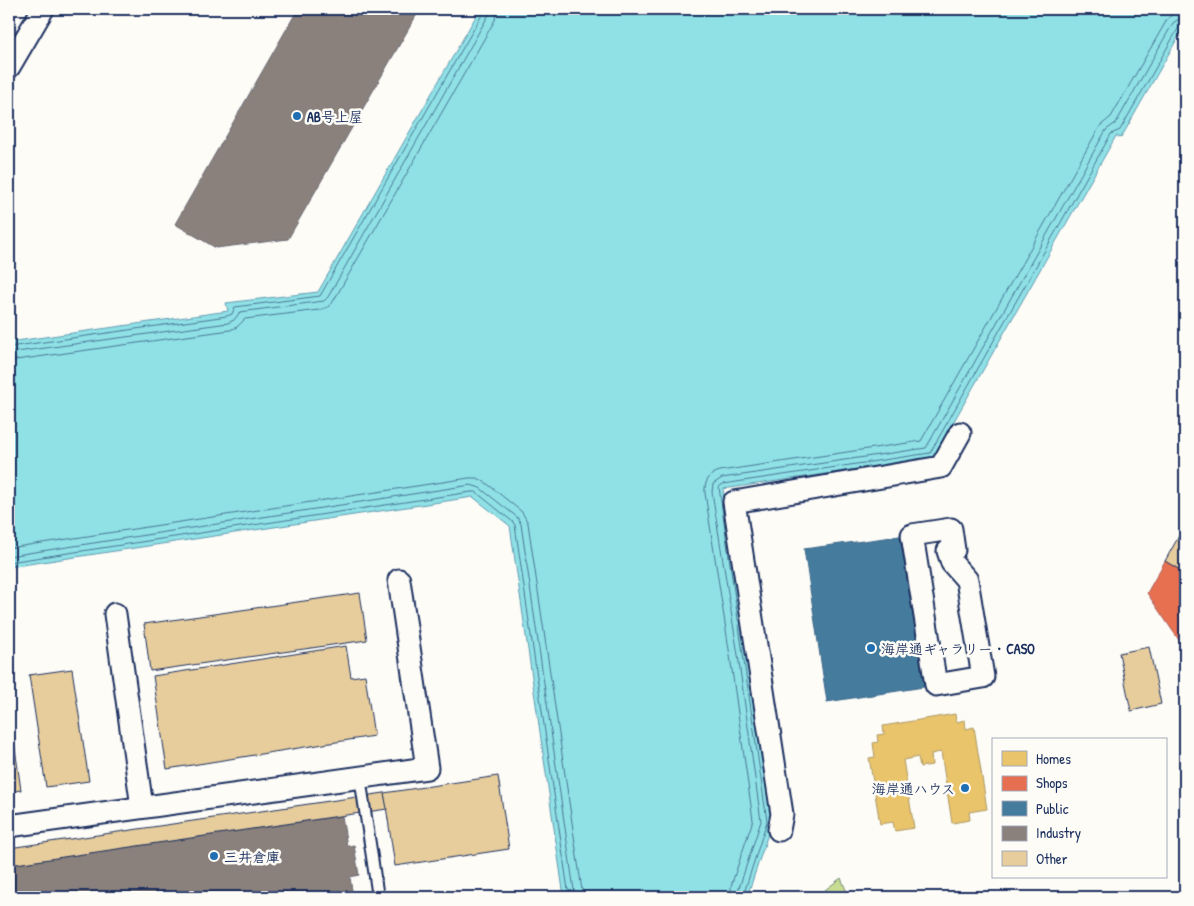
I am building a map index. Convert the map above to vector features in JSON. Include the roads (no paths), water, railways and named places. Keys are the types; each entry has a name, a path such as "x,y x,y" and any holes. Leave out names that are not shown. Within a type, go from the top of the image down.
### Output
{"street":[{"path":"9,67 43,9"},
{"path":"779,830 782,814 734,502 941,467 960,433"},
{"path":"951,528 954,550 948,551 952,563 967,580 983,677 936,685 912,535 951,528"},
{"path":"9,826 427,768 399,580"},
{"path":"115,614 142,807"}],"lane":[{"path":"360,777 378,897"}],"water":[{"path":"480,9 1185,9 1185,25 1121,138 1116,136 933,458 723,489 749,653 772,822 749,891 750,897 564,897 510,526 473,497 9,567 9,342 228,311 226,303 318,292"}],"place":[{"name":"AB号上屋","path":"297,116"},
{"name":"海岸通ギャラリー・CASO","path":"871,648"},
{"name":"海岸通ハウス","path":"965,788"},
{"name":"三井倉庫","path":"214,856"}]}
